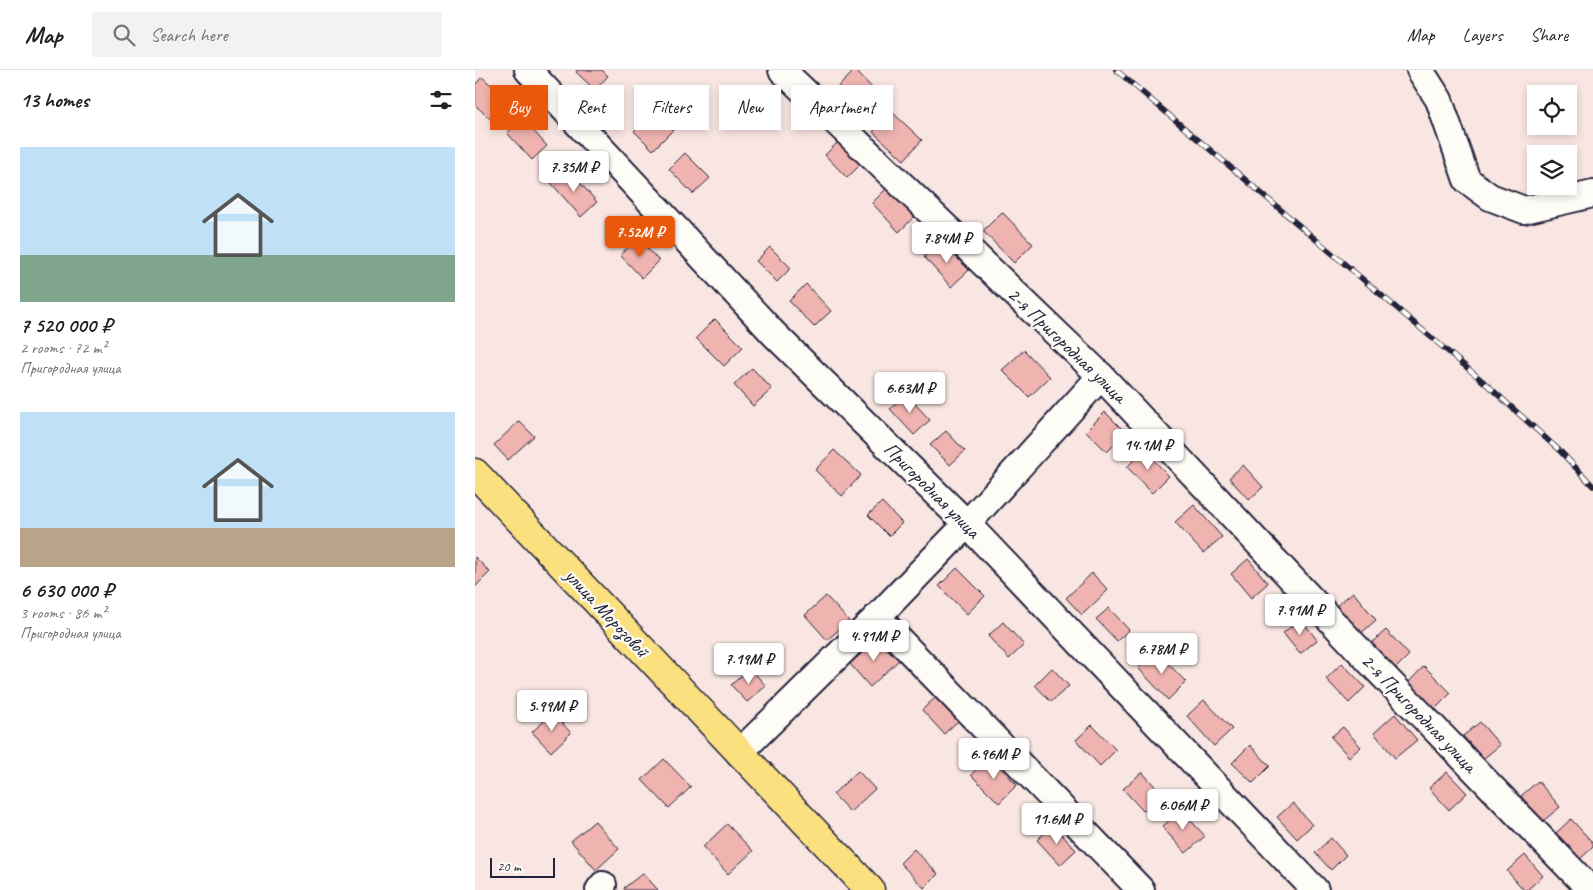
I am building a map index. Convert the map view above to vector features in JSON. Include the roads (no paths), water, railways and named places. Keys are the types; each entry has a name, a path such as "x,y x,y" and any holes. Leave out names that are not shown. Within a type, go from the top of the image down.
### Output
{"main road":[{"name":"улица Морозовой","path":"475,472 870,890"}],"street":[{"name":"Пригородная улица","path":"528,70 774,334 967,524 1315,890"},
{"name":"2-я Пригородная улица","path":"782,70 1101,376 1371,664 1591,890"},
{"path":"1421,70 1439,100 1467,180 1490,197 1523,210 1593,194"},
{"path":"739,753 877,617 967,524 1101,376"},
{"path":"877,617 1141,890"}],"railway":[{"path":"1116,70 1485,383 1561,452 1593,486"}]}
